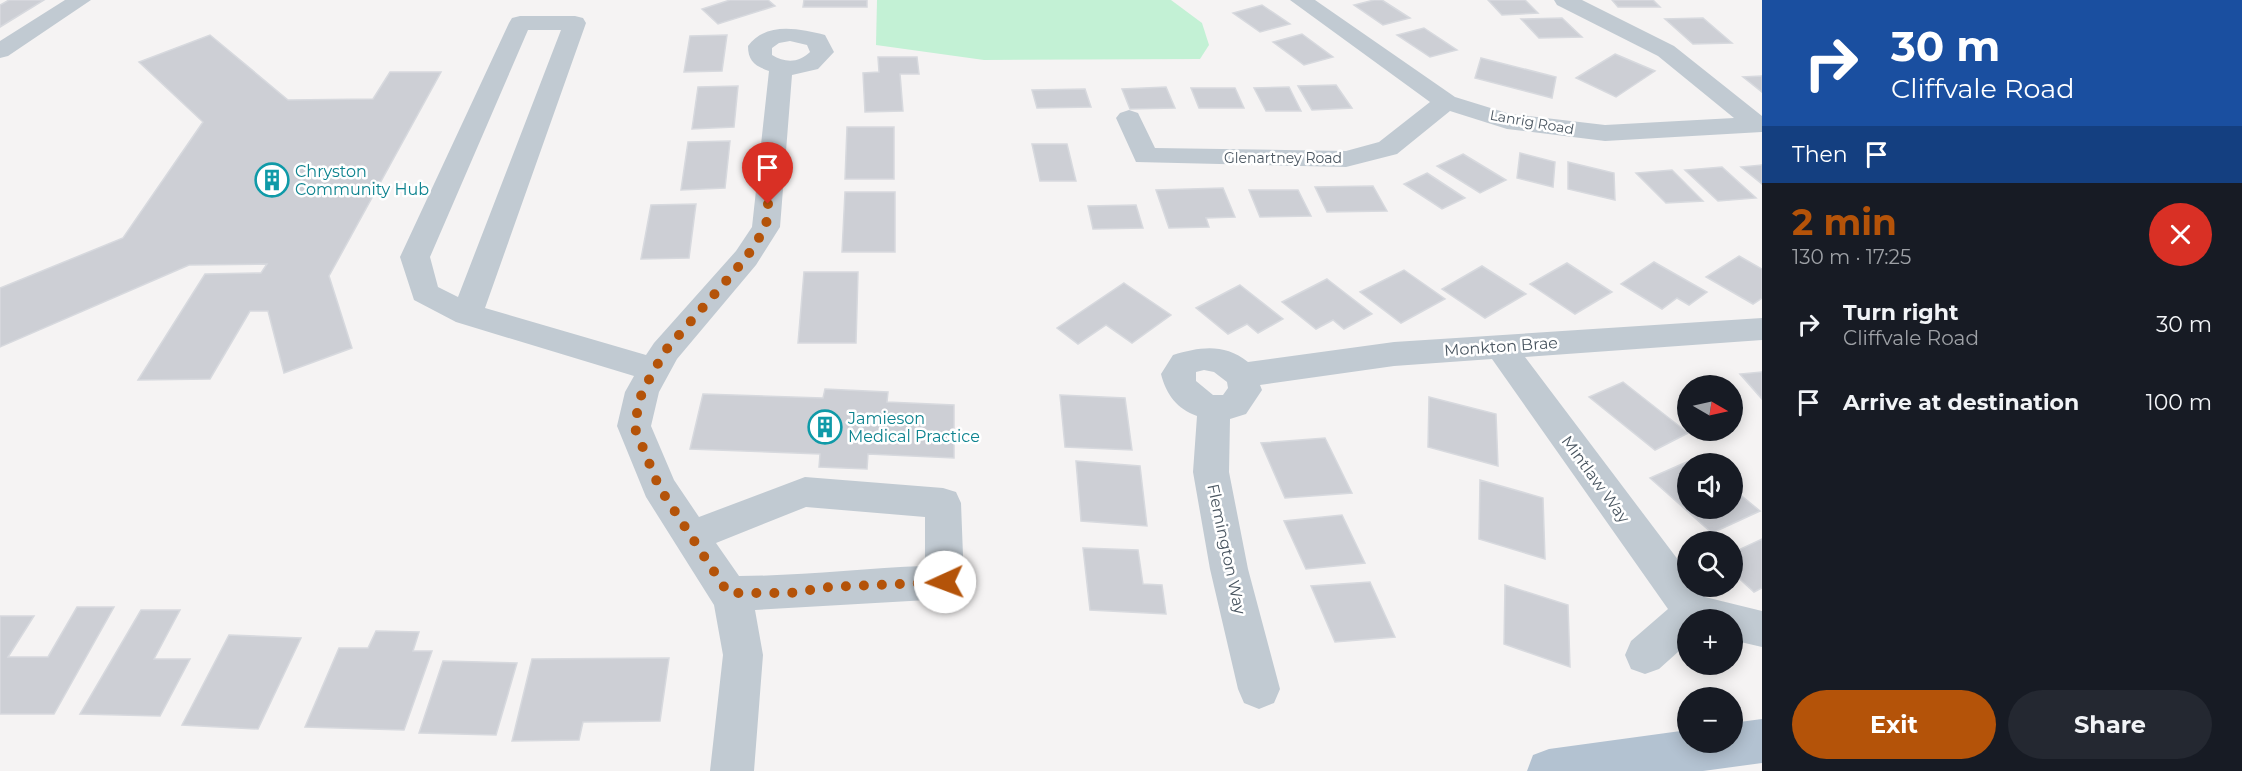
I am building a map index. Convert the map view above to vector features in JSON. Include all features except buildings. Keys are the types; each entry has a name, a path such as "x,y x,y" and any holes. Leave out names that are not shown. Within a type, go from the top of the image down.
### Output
{"main road":[{"path":"1549,771 1762,741"}],"street":[{"path":"0,51 80,0"},
{"name":"Lanrig Road","path":"1301,0 1446,102 1507,121 1605,133 1760,124"},
{"path":"1565,0 1666,51 1760,124"},
{"path":"467,315 575,23 520,23 415,257 425,293 467,315 655,370"},
{"path":"732,771 742,655 733,600 659,487 634,426 642,392 665,351 746,258 766,227 781,67"},
{"name":"Glenartney Road","path":"1129,118 1145,156 1346,159 1388,148 1446,102"},
{"name":"Monkton Brae","path":"1241,375 1394,354 1499,345 1762,330"},
{"name":"Mintlaw Way","path":"1499,345 1703,609"},
{"path":"1204,358 1225,363 1241,375 1245,390 1243,398 1237,404 1227,408 1214,408 1188,397 1178,384 1179,369 1186,363 1204,358"},
{"name":"Flemington Way","path":"1214,408 1211,472 1229,569 1259,689"},
{"path":"691,536 805,492 943,503 945,582 830,587 790,593 728,593"},
{"path":"1743,625 1762,629"},
{"name":"Mintlaw Way","path":"1645,655 1677,635"}],"green space":[{"path":"877,0 1171,0 1202,23 1209,45 1200,59 984,60 876,45"}],"place":[{"name":"Chryston Community Hub","path":"272,180"},
{"name":"Jamieson Medical Practice","path":"825,427"}],"route":[{"path":"768,204 766,227 746,258 665,351 642,392 634,426 659,487 728,593 790,593 830,587 945,582"}]}
